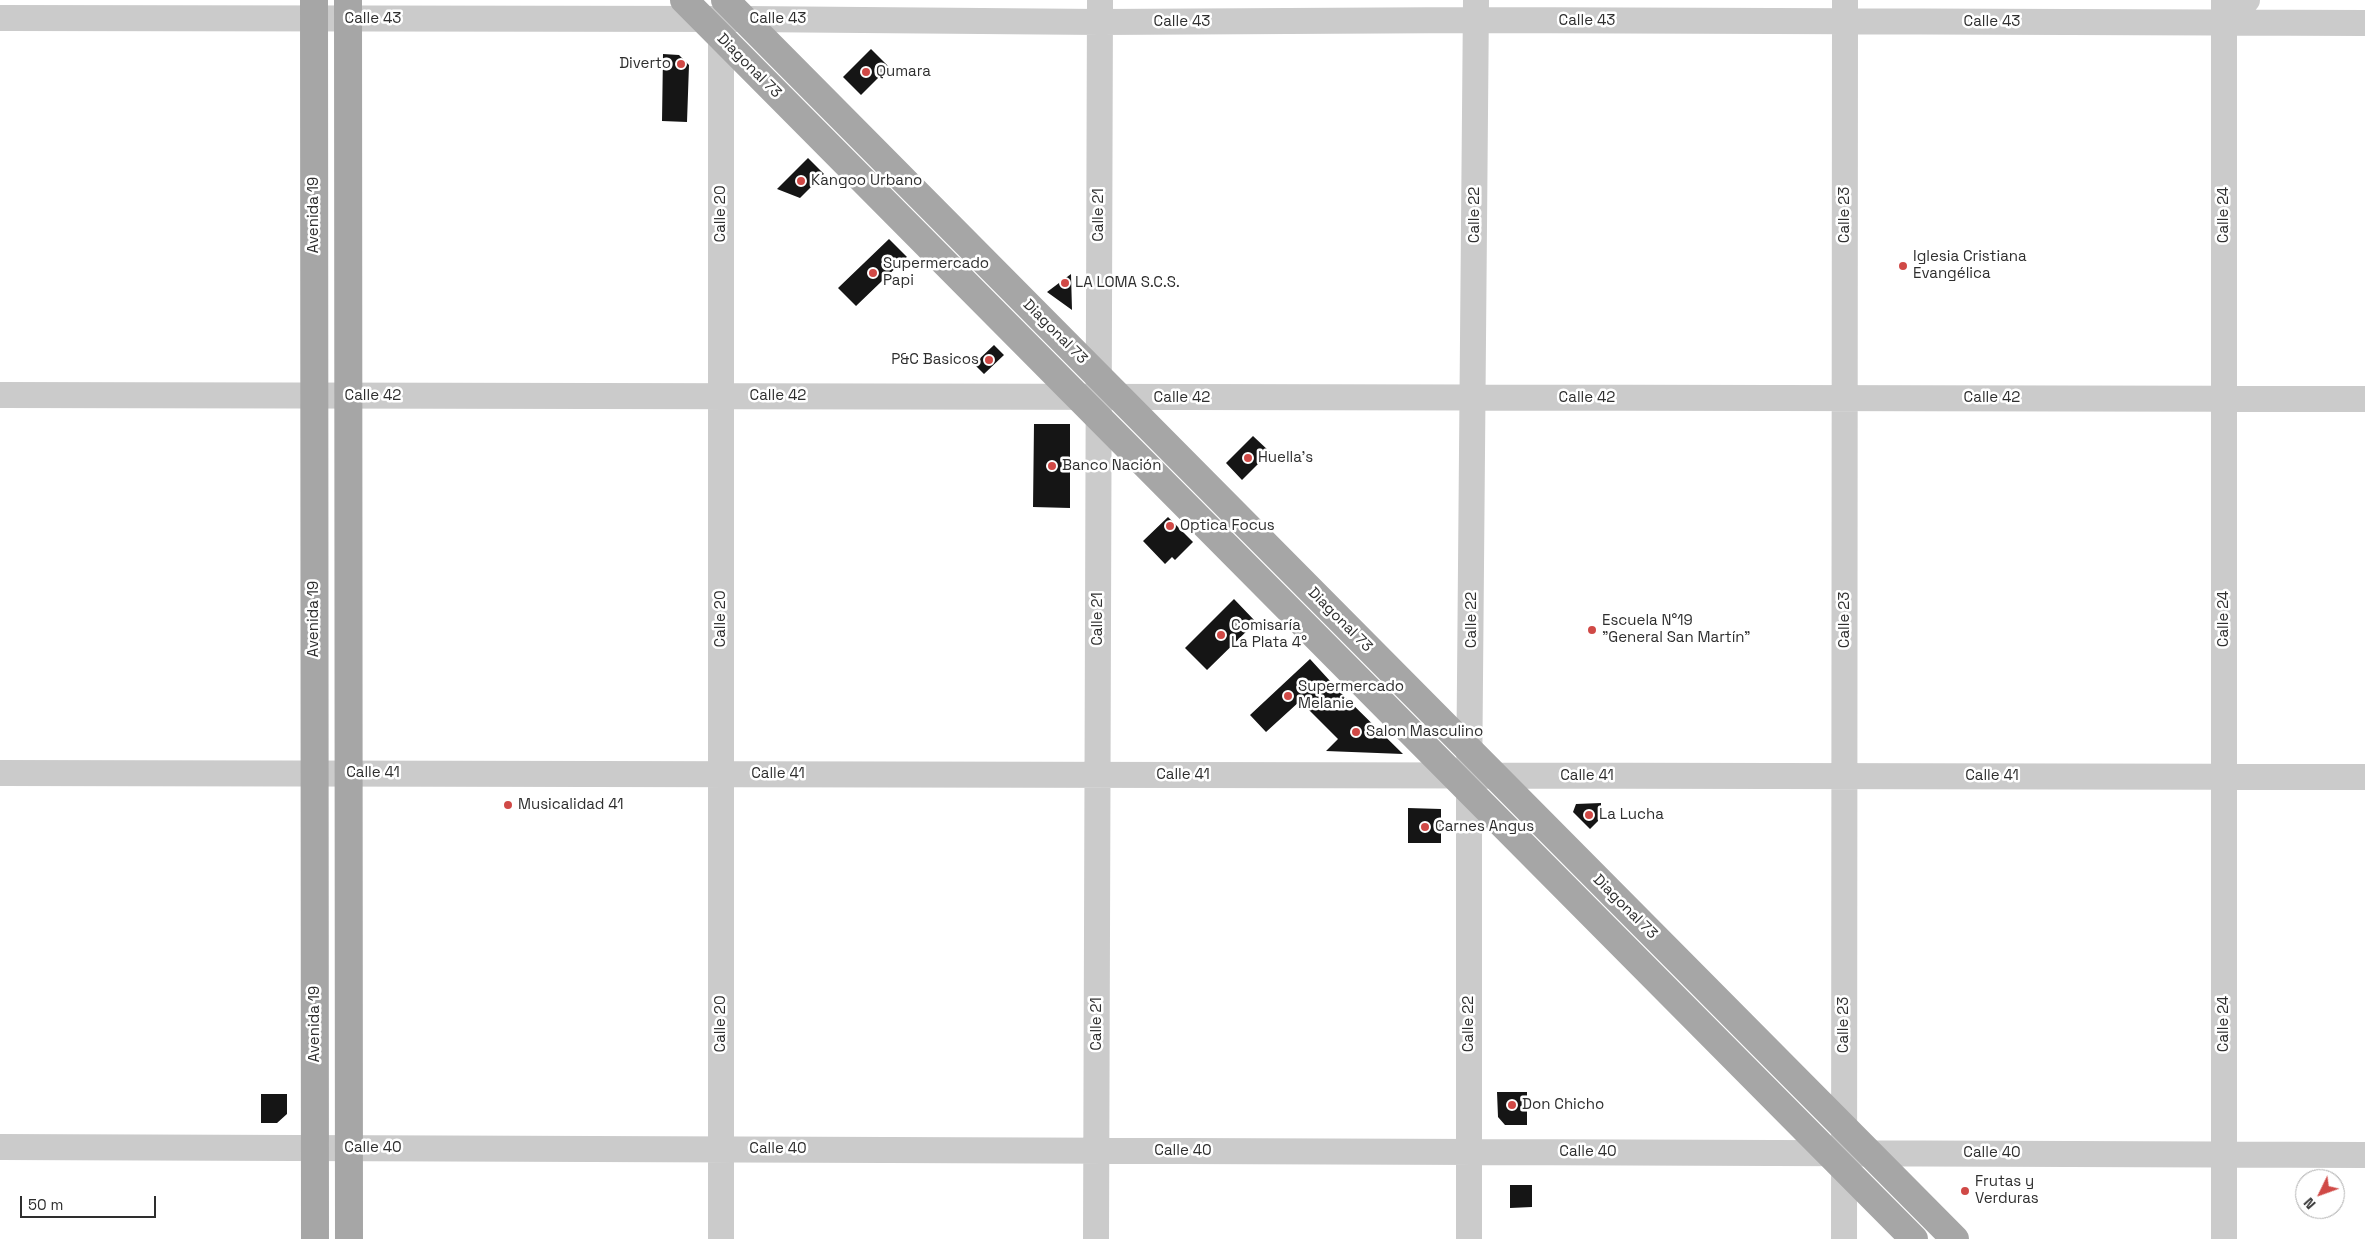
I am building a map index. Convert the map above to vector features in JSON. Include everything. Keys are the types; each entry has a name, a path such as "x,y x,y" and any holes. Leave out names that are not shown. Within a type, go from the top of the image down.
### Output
{"main road":[{"name":"Diagonal 73","path":"684,0 723,16 1846,1151 1955,1239"},
{"name":"Avenida 19","path":"314,10 315,1239"},
{"path":"348,10 349,1239"},
{"name":"Diagonal 73","path":"1846,1151 1914,1239"}],"street":[{"path":"2224,11 2247,0"},
{"name":"Calle 43","path":"0,18 314,10 723,16 1100,11 2224,11 2365,23"},
{"name":"Calle 22","path":"1469,1239 1476,10"},
{"name":"Calle 21","path":"1096,1239 1100,11"},
{"name":"Calle 23","path":"1844,1239 1846,1151 1844,776 1845,11"},
{"name":"Calle 24","path":"2224,11 2224,1239"},
{"name":"Calle 20","path":"721,1239 720,396 723,16"},
{"name":"Calle 42","path":"0,395 2365,399"},
{"name":"Calle 41","path":"0,773 1098,775 1472,773 2365,777"},
{"name":"Calle 40","path":"0,1147 1469,1152 1846,1151 2365,1155"}],"building":[{"name":"Qumara","path":"871,49 889,67 861,95 843,77"},
{"path":"663,54 679,55 689,65 687,122 662,121"},
{"name":"Kangoo Urbano","path":"808,158 824,174 800,198 777,189"},
{"name":"Supermercado Papi","path":"889,239 907,257 856,306 838,288"},
{"name":"LA LOMA S.C.S.","path":"1071,274 1072,310 1047,292"},
{"name":"P&C Basicos","path":"994,345 1004,355 984,374 974,364"},
{"name":"Banco Nación","path":"1034,424 1070,424 1070,508 1033,507"},
{"name":"Huella's","path":"1253,436 1270,452 1242,480 1226,463"},
{"path":"1168,517 1193,542 1175,560 1172,557 1165,564 1143,541"},
{"name":"Comisaría La Plata 4°","path":"1234,599 1256,622 1207,670 1185,648"},
{"path":"1310,659 1341,693 1403,754 1326,751 1338,739 1300,701 1266,732 1250,715"},
{"name":"La Lucha","path":"1601,803 1601,818 1590,829 1573,812 1576,804"},
{"name":"Carnes Angus","path":"1408,808 1441,809 1441,843 1408,843"},
{"name":"Don Chicho","path":"1497,1092 1527,1092 1527,1125 1505,1125 1498,1117"},
{"path":"261,1094 287,1094 287,1114 277,1123 261,1123"},
{"path":"1510,1185 1532,1185 1532,1207 1510,1208"}],"place":[{"name":"Diverto","path":"681,64"},
{"name":"Qumara","path":"866,72"},
{"name":"Kangoo Urbano","path":"801,181"},
{"name":"Iglesia Cristiana Evangélica","path":"1903,266"},
{"name":"Supermercado Papi","path":"873,273"},
{"name":"LA LOMA S.C.S.","path":"1065,283"},
{"name":"P&C Basicos","path":"989,360"},
{"name":"Huella's","path":"1248,458"},
{"name":"Banco Nación","path":"1052,466"},
{"name":"Optica Focus","path":"1170,526"},
{"name":"Escuela N°19 \"General San Martín\"","path":"1592,630"},
{"name":"Comisaría La Plata 4°","path":"1221,635"},
{"name":"Supermercado Melanie","path":"1288,696"},
{"name":"Salon Masculino","path":"1356,732"},
{"name":"Musicalidad 41","path":"508,805"},
{"name":"La Lucha","path":"1589,815"},
{"name":"Carnes Angus","path":"1425,827"},
{"name":"Don Chicho","path":"1512,1105"},
{"name":"Frutas y Verduras","path":"1965,1191"}]}
